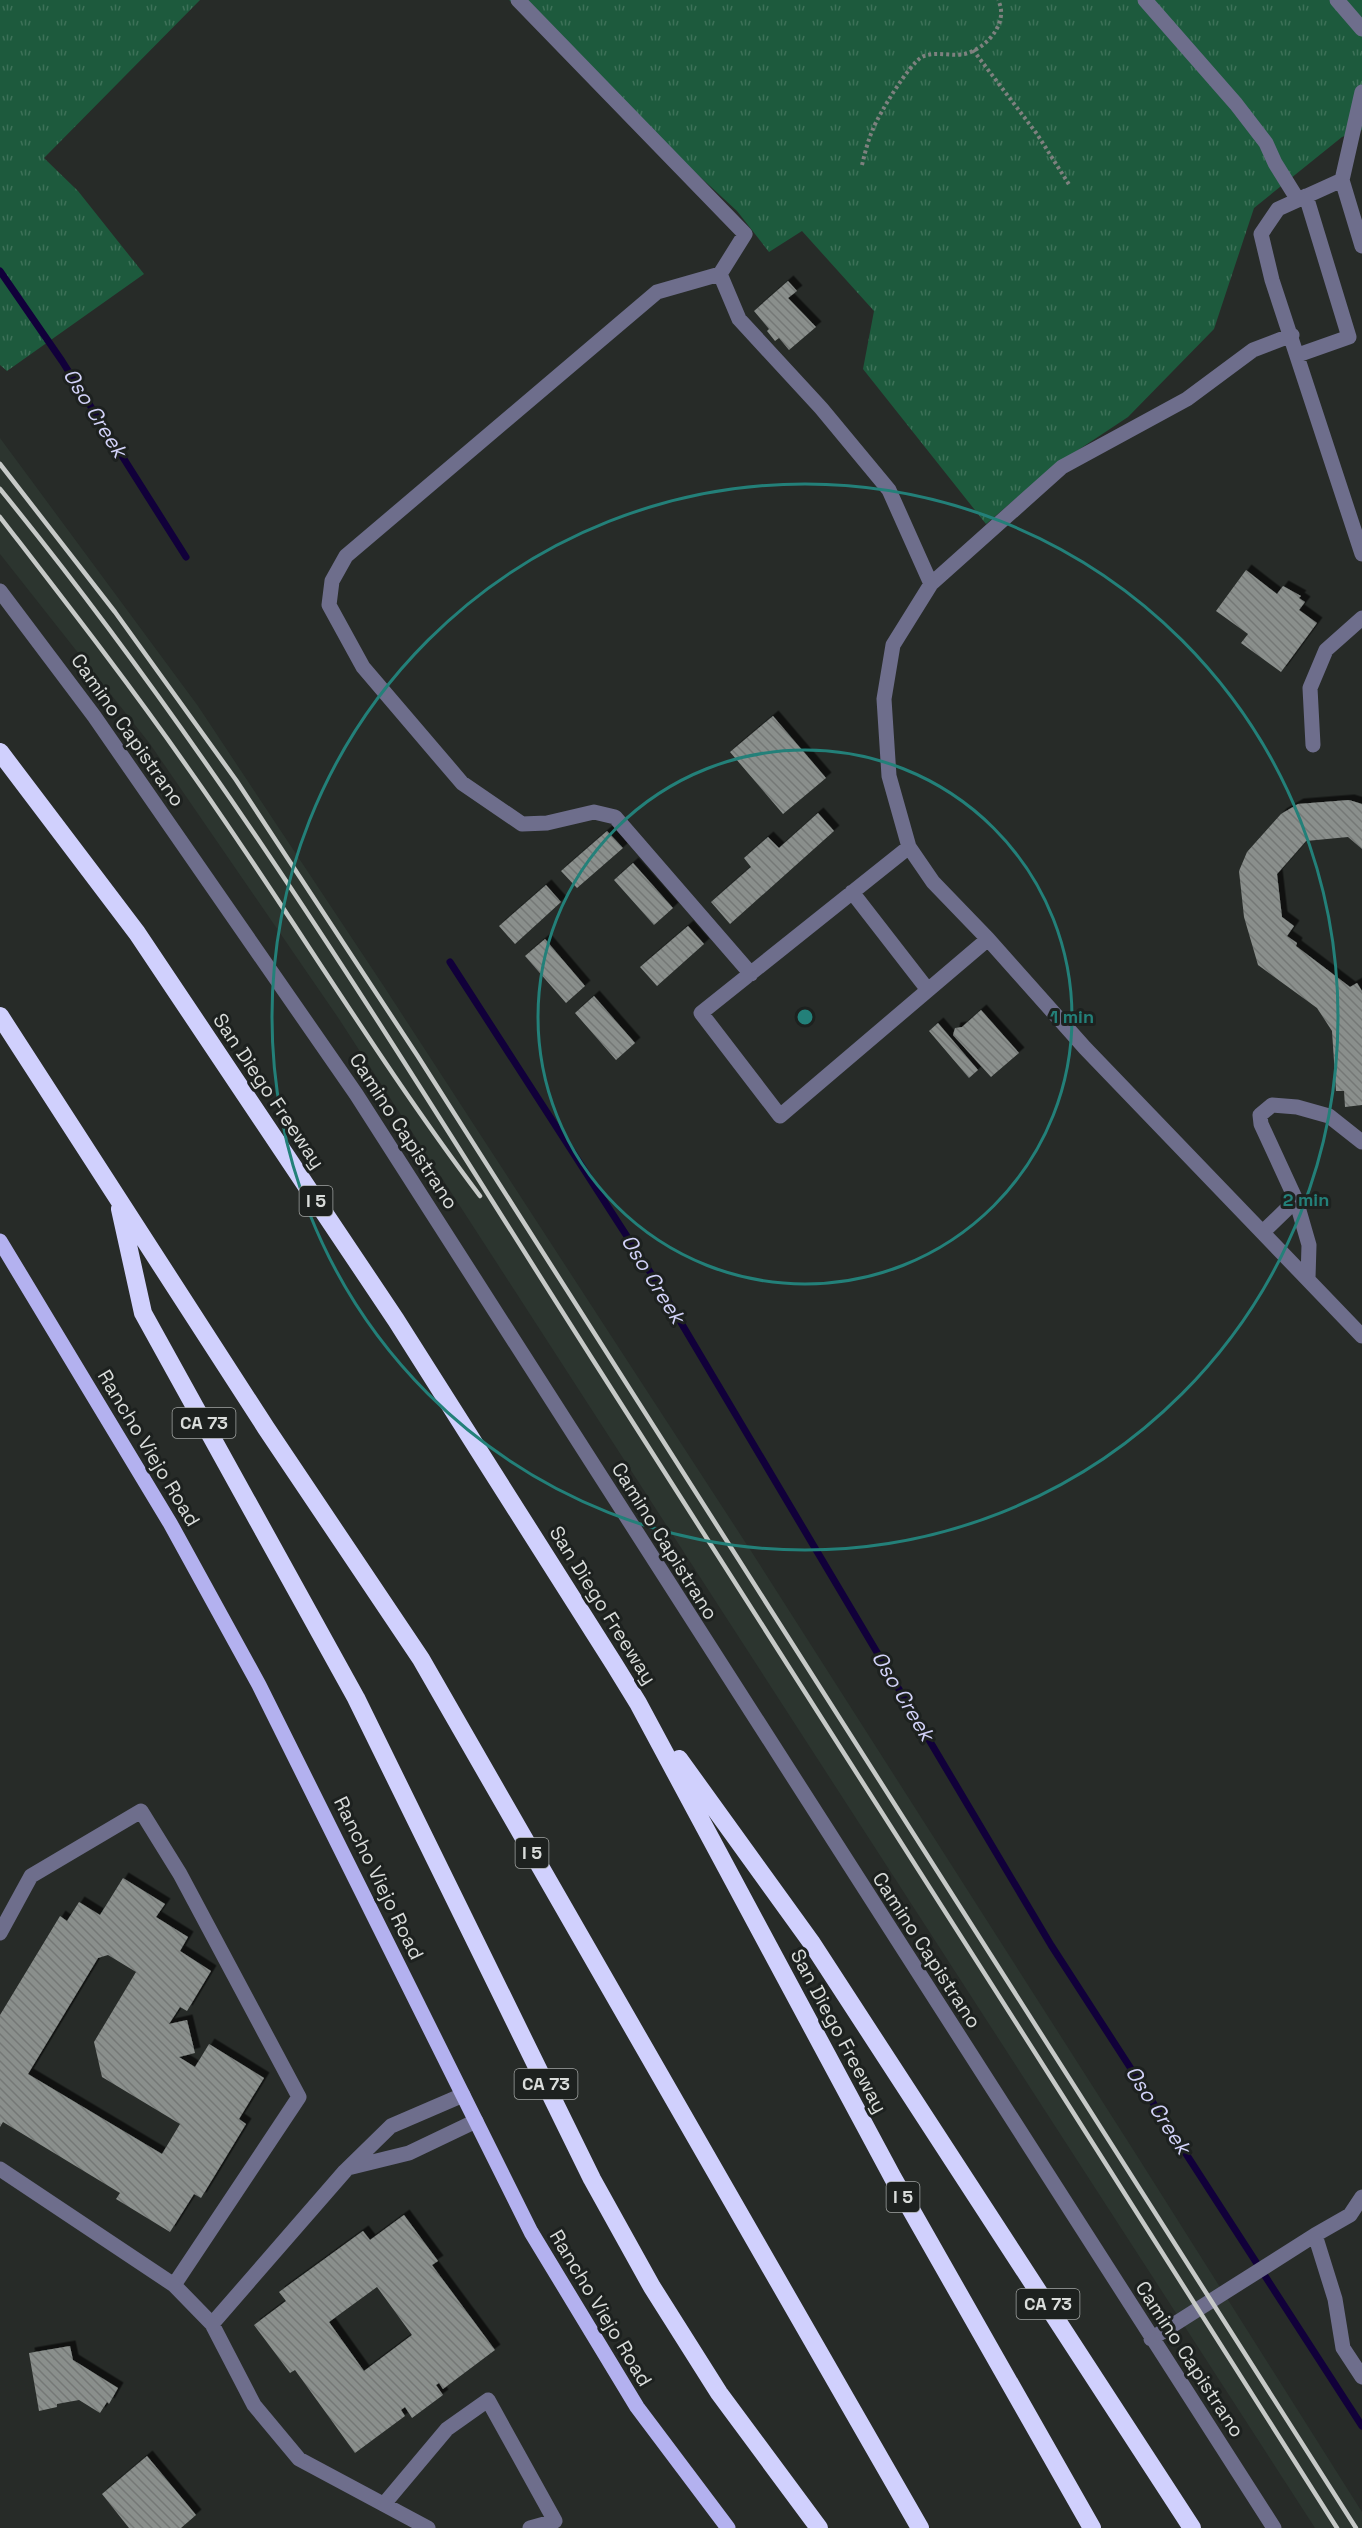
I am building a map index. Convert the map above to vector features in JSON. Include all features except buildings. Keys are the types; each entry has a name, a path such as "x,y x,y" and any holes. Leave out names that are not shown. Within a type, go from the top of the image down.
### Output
{"highway":[{"name":"San Diego Freeway","path":"0,752 150,953 396,1320 638,1703 893,2178 1092,2528"},
{"name":"I 5","path":"0,1016 266,1428 421,1659 920,2528"},
{"name":"CA 73","path":"117,1195 142,1313 351,1688 592,2180 652,2287 713,2383 803,2510 819,2528"},
{"name":"CA 73","path":"638,1703 812,1942 1192,2528"}],"main road":[{"name":"Rancho Viejo Road","path":"0,1241 170,1523 259,1684 531,2232 637,2408 728,2528"}],"street":[{"path":"518,0 745,234 720,274 657,292 346,556 332,581 329,605 363,667 462,783 522,824 547,823 594,812 615,817 751,974"},
{"path":"1145,0 1254,127 1266,143 1275,163 1302,198 1349,337 1298,356"},
{"path":"1337,0 1362,29"},
{"path":"1362,92 1342,180 1362,246"},
{"path":"1342,180 1278,209 1261,234 1272,280 1292,334 1362,554"},
{"path":"720,274 739,319 821,408 889,490 931,584"},
{"path":"1292,334 1253,350 1187,399 1062,467 931,584 893,645 884,699 889,776 909,847 933,882 988,939 1085,1048 1362,1335"},
{"name":"Camino Capistrano","path":"0,591 94,716 356,1094 1274,2528"},
{"path":"1313,745 1310,688 1326,650 1362,618"},
{"path":"909,847 701,1013 780,1116 988,939"},
{"path":"852,892 928,990"},
{"path":"1308,1278 1309,1245 1296,1200 1261,1124 1260,1114 1272,1105 1297,1107 1329,1116 1362,1142"},
{"path":"1263,1232 1296,1200"},
{"path":"0,1933 31,1876 141,1811 180,1874 298,2097 174,2285"},
{"path":"212,2324 348,2168 391,2126 463,2095"},
{"path":"348,2168 409,2153 476,2121"},
{"path":"0,2169 174,2285 212,2324 254,2405 299,2459 428,2528"},
{"path":"1151,2339 1315,2235 1356,2217 1362,2197"},
{"path":"1315,2235 1335,2299 1343,2348 1362,2377"},
{"path":"384,2504 447,2429 488,2400 555,2521 530,2528"}],"path":[{"path":"862,165 872,131 881,112 904,77 921,57 942,53 967,53 982,45 999,26 1003,9 998,0"},
{"path":"973,50 1037,134 1070,186"}],"shaded area":[{"path":"0,438 198,706 383,985 751,1551 1134,2151 1362,2512 1362,2528 1315,2528 339,1019 150,744 0,554"}],"green space":[{"path":"0,0 200,0 44,158 78,191 144,274 7,371 0,365"},
{"path":"509,0 1362,0 1362,130 1342,137 1254,208 1214,329 1128,417 1054,466 986,524 863,369 874,311 802,231 769,252 737,211"}],"waterway":[{"name":"Oso Creek","path":"0,271 62,361 186,557"},
{"name":"Oso Creek","path":"450,962 661,1289 1051,1945 1362,2426"}],"railway":[{"path":"0,464 115,612 236,780 417,1055 1356,2528"},
{"path":"0,489 82,592 160,698 236,806 309,916 1337,2528"},
{"path":"0,517 188,768 368,1037 480,1196"}]}
